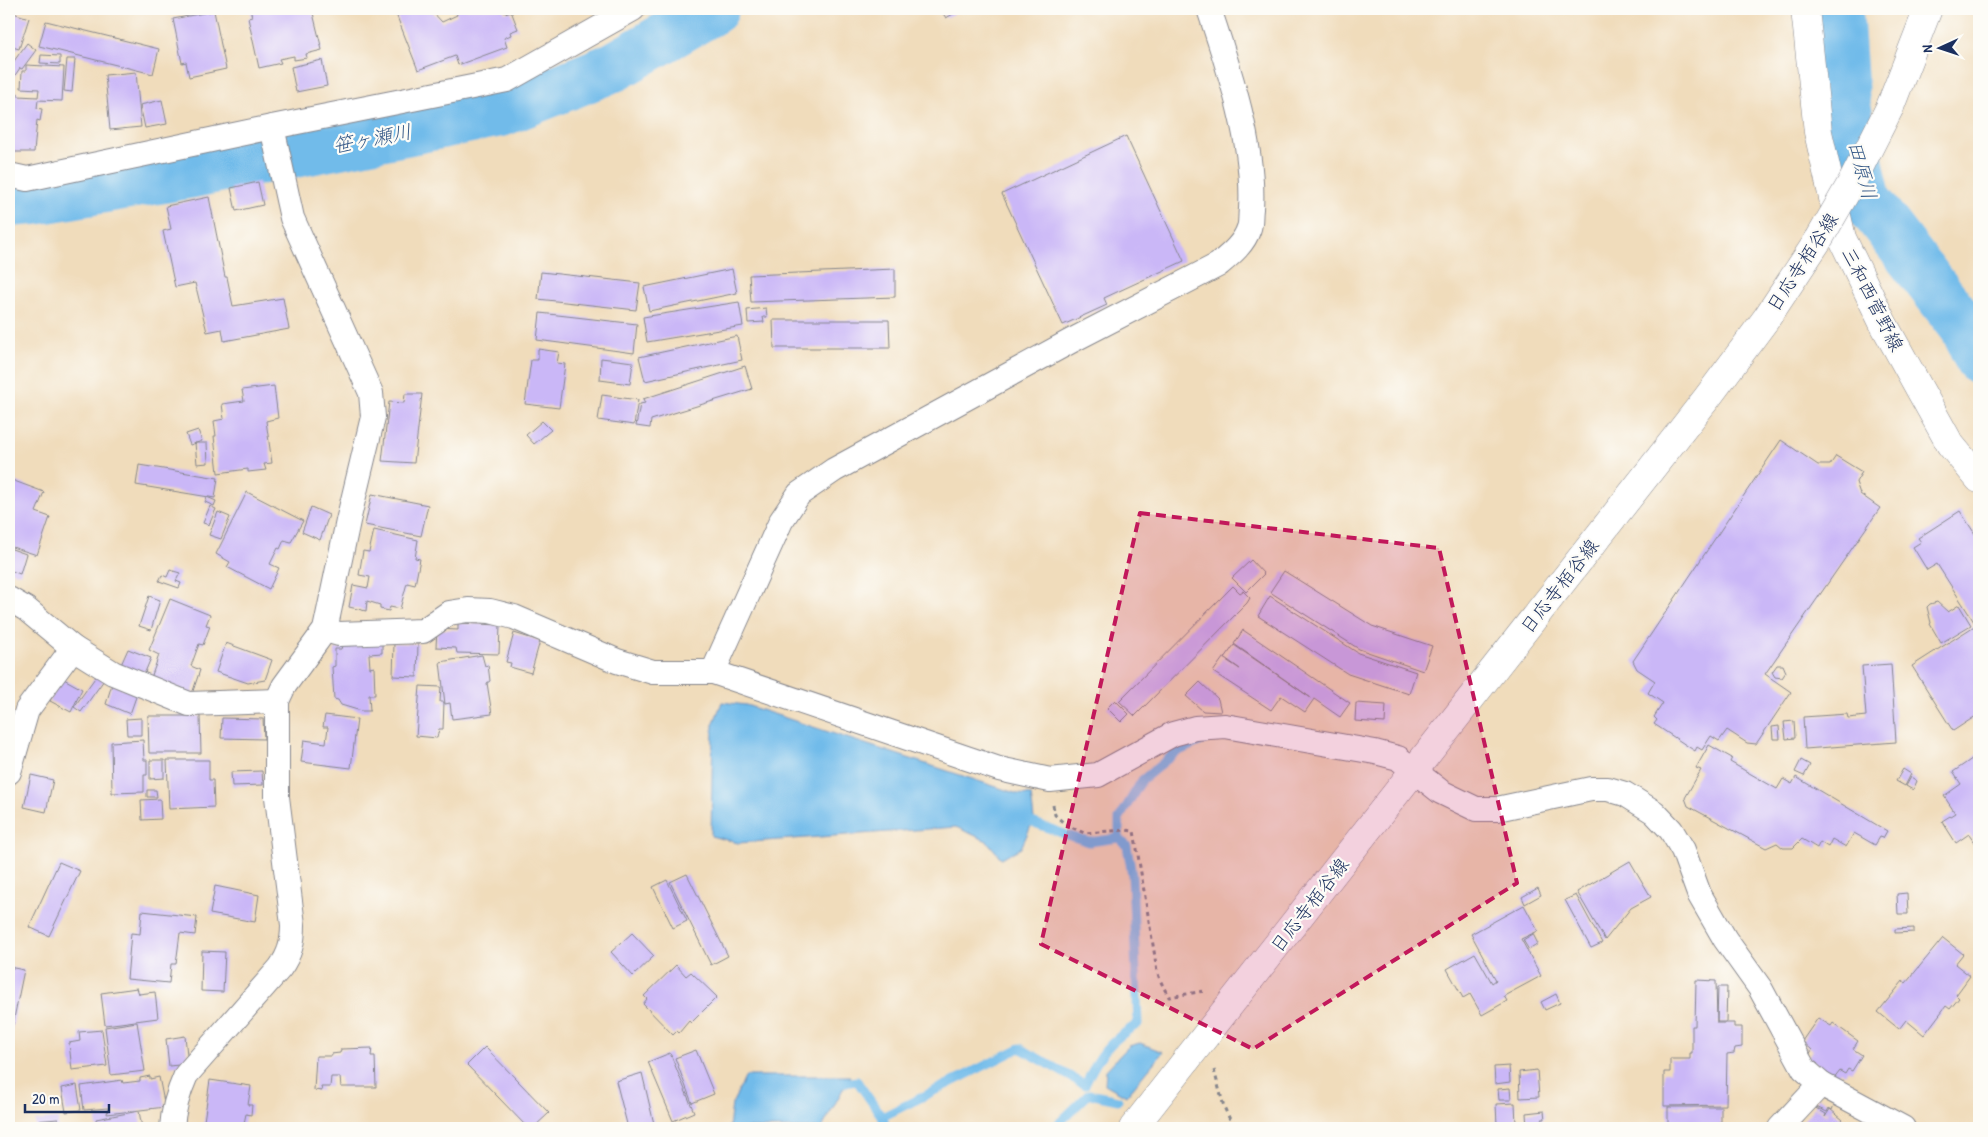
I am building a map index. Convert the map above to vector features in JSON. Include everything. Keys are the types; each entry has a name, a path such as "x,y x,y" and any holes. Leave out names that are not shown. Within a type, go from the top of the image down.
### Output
{"main road":[{"name":"三和西菅野線","path":"1805,9 1818,132 1842,238 1883,323 1950,444 1979,479"},
{"name":"日応寺栢谷線","path":"1133,1128 1708,398 1766,319 1819,239 1852,182 1890,107 1928,9"}],"street":[{"path":"9,175 27,179 273,131 507,80 633,9"},
{"path":"712,672 781,521 799,494 834,470 1071,342 1218,266 1236,251 1249,228 1252,194 1246,146 1222,48 1209,9"},
{"path":"172,1128 173,1111 186,1075 280,968 289,955 293,939 293,925 277,797 277,701 284,686 325,630 348,521 373,417 372,393 292,218 273,131"},
{"path":"9,599 26,609 73,648 113,673 189,704 277,701"},
{"path":"325,630 339,634 422,631 448,613 468,610 490,611 514,617 617,660 653,672 712,672 999,769 1050,780 1098,776 1173,734 1195,728 1225,726 1375,752 1398,758 1441,792 1476,809 1497,810 1591,789 1608,789 1625,794 1654,812 1671,830 1683,850 1699,894 1725,939 1760,988 1804,1069 1821,1084 1903,1128"},
{"path":"9,772 27,710 73,648"},
{"path":"1780,1128 1821,1084"}],"path":[{"path":"1050,780 1055,815 1065,824 1084,833 1134,831 1156,970 1160,982 1169,997 1217,990 1242,990"},
{"path":"1205,1037 1224,1107 1234,1128"}],"highlighted area":[{"path":"1140,513 1439,548 1517,883 1253,1049 1041,944"}],"water":[{"path":"722,702 746,705 1018,794 1031,795 1034,819 1021,848 1001,858 987,841 956,827 738,843 711,836 713,725"},
{"path":"1140,1043 1163,1052 1126,1096 1105,1084 1106,1070 1129,1046"},
{"path":"746,1076 850,1076 822,1128 729,1128 732,1104"}],"building":[{"path":"250,9 312,9 322,50 306,54 307,58 294,60 294,56 279,59 281,63 259,68 248,18 252,17"},
{"path":"412,9 430,9 442,22 457,15 455,9 503,9 505,13 511,11 518,29 510,32 511,35 504,38 507,47 458,65 455,56 418,70 396,14"},
{"path":"940,9 962,9 946,18"},
{"path":"214,11 226,69 189,77 186,62 182,63 173,19"},
{"path":"10,12 29,18 19,49 9,46"},
{"path":"46,21 159,49 153,74 39,46"},
{"path":"27,43 36,50 9,84 9,68"},
{"path":"41,55 60,56 60,64 40,63"},
{"path":"67,59 75,59 72,92 64,91"},
{"path":"322,60 327,86 296,92 291,67"},
{"path":"26,65 64,67 62,101 38,100 37,108 42,109 40,121 37,120 34,152 9,152 9,92 18,93 18,96 38,97 39,89 21,88 22,71 26,71"},
{"path":"136,72 141,127 110,130 105,75"},
{"path":"162,100 167,124 145,128 140,105"},
{"path":"1126,136 1184,261 1104,298 1107,305 1063,325 1002,194"},
{"path":"258,182 263,205 236,211 231,188"},
{"path":"209,197 225,277 227,277 233,306 283,298 289,329 224,341 222,329 207,332 195,283 175,287 163,231 171,229 166,206"},
{"path":"732,269 737,293 649,311 644,287"},
{"path":"895,269 895,297 751,302 749,275"},
{"path":"541,272 640,283 636,310 538,299"},
{"path":"739,302 743,326 647,342 643,317"},
{"path":"766,308 767,317 763,317 764,322 748,323 747,310"},
{"path":"540,313 637,324 634,353 537,340"},
{"path":"773,320 889,320 890,348 774,348"},
{"path":"737,336 742,360 645,381 639,357"},
{"path":"538,349 559,352 557,363 565,364 559,408 525,404 531,360 538,360"},
{"path":"601,358 633,362 630,384 600,380"},
{"path":"745,366 752,389 651,420 650,428 636,426 640,404 645,403 643,399"},
{"path":"274,386 278,418 266,421 272,463 264,464 266,470 248,472 248,469 218,473 214,421 224,419 222,404 244,401 242,390"},
{"path":"405,394 422,394 414,463 382,461 389,402 404,403"},
{"path":"602,395 638,400 634,425 598,420"},
{"path":"542,421 551,430 534,444 526,435"},
{"path":"198,430 202,441 190,445 186,434"},
{"path":"1781,440 1818,465 1830,465 1836,456 1862,472 1856,482 1860,494 1880,508 1765,674 1791,692 1756,744 1747,743 1727,730 1719,741 1711,736 1702,750 1697,747 1695,751 1654,724 1657,720 1654,717 1663,703 1648,693 1655,681 1637,669 1633,661"},
{"path":"195,443 207,443 208,463 197,464"},
{"path":"139,465 218,478 215,498 136,485"},
{"path":"9,479 44,492 36,512 50,517 37,555 9,546"},
{"path":"247,492 303,521 291,542 284,540 270,564 279,568 269,589 227,567 230,562 216,554"},
{"path":"372,494 428,505 421,536 365,525"},
{"path":"207,497 216,501 214,506 205,502"},
{"path":"210,506 216,509 209,525 203,523"},
{"path":"311,507 329,515 320,540 302,532"},
{"path":"1960,511 1979,540 1979,714 1953,731 1912,666 1976,625 1937,564 1927,570 1913,547 1921,542 1918,538"},
{"path":"218,512 230,517 221,539 209,535"},
{"path":"374,530 418,540 415,558 420,559 415,585 407,583 400,609 390,607 389,611 380,609 380,605 367,601 366,611 349,607 353,585 368,588 370,577 359,575 363,551 369,552"},
{"path":"9,548 26,554 20,574 9,570"},
{"path":"1251,560 1264,574 1246,592 1232,578"},
{"path":"170,570 180,573 176,581 181,583 179,588 159,581 162,575 167,577"},
{"path":"1284,571 1372,626 1432,646 1423,671 1359,649 1270,592"},
{"path":"1233,586 1240,593 1243,591 1250,598 1247,603 1135,716 1119,701"},
{"path":"149,596 160,600 151,630 139,626"},
{"path":"1270,596 1358,653 1416,672 1409,694 1348,674 1258,616"},
{"path":"170,599 210,615 206,625 210,626 203,645 199,644 191,666 200,670 192,694 151,678 159,655 149,650"},
{"path":"1937,602 1948,612 1959,605 1971,625 1941,643 1930,624 1927,607"},
{"path":"458,623 500,625 499,654 457,653 456,648 436,647 437,629 458,630"},
{"path":"1243,630 1350,703 1340,717 1314,699 1305,712 1281,696 1271,710 1213,672 1223,658 1240,669 1225,658 1234,645 1311,698 1234,644"},
{"path":"514,633 540,641 531,673 510,667 511,663 506,662"},
{"path":"382,641 382,653 369,654 370,668 374,667 375,695 369,695 370,711 361,711 341,705 338,700 334,699 332,667 335,666 335,649 341,649 342,646 369,645 369,642"},
{"path":"226,643 272,660 265,680 248,683 216,672"},
{"path":"394,643 418,644 417,677 393,676"},
{"path":"128,649 151,658 143,677 120,667"},
{"path":"482,655 485,666 488,665 490,681 487,683 492,714 452,719 450,703 445,704 440,662"},
{"path":"1891,664 1896,742 1805,749 1803,717 1847,714 1848,718 1866,716 1862,666"},
{"path":"1777,665 1783,665 1786,672 1782,678 1775,677 1772,672"},
{"path":"97,675 104,680 81,712 74,707"},
{"path":"9,678 13,679 9,691"},
{"path":"62,678 82,689 71,712 50,701"},
{"path":"1200,682 1218,699 1221,712 1203,711 1186,696"},
{"path":"112,684 137,694 130,714 106,704"},
{"path":"420,686 441,687 440,702 444,702 443,729 439,729 437,738 416,736"},
{"path":"1115,700 1129,714 1121,722 1107,708"},
{"path":"1356,703 1386,705 1385,723 1355,721"},
{"path":"325,715 357,719 351,768 301,762 304,740 326,743 328,727 323,727"},
{"path":"148,716 200,716 201,753 149,753"},
{"path":"141,718 141,735 127,735 126,719"},
{"path":"222,718 263,719 264,739 221,738"},
{"path":"1794,721 1795,738 1786,739 1784,722"},
{"path":"1779,726 1780,739 1773,739 1772,727"},
{"path":"143,740 144,760 147,760 147,775 144,775 144,792 112,793 111,742"},
{"path":"1709,745 1732,758 1730,762 1777,789 1783,779 1792,784 1796,777 1887,831 1883,838 1880,837 1875,845 1854,833 1846,847 1832,839 1828,847 1820,842 1817,848 1802,839 1793,848 1783,848 1777,843 1766,848 1688,806 1685,798 1701,770 1696,768"},
{"path":"1979,754 1979,848 1969,834 1956,843 1942,821 1955,813 1944,796 1961,784 1953,772"},
{"path":"150,760 164,760 164,778 150,779"},
{"path":"167,760 209,760 209,780 213,780 214,807 169,809"},
{"path":"1801,760 1810,765 1804,776 1795,772"},
{"path":"1903,769 1911,774 1905,786 1896,781"},
{"path":"262,771 263,785 232,786 231,772"},
{"path":"31,775 53,780 46,812 24,807"},
{"path":"1911,777 1917,781 1913,790 1906,786"},
{"path":"147,790 156,790 157,797 147,797"},
{"path":"160,799 161,819 142,820 141,800"},
{"path":"1630,861 1651,897 1631,908 1605,940 1577,892"},
{"path":"59,862 80,871 49,936 29,927"},
{"path":"687,874 728,956 711,965 670,882"},
{"path":"667,880 687,921 673,928 653,887"},
{"path":"215,886 259,895 255,922 210,914"},
{"path":"1538,888 1541,895 1525,904 1522,897"},
{"path":"1907,893 1908,914 1898,914 1897,894"},
{"path":"1576,895 1602,943 1591,948 1565,900"},
{"path":"1524,905 1538,931 1521,939 1541,976 1504,996 1507,1001 1482,1015 1470,994 1463,998 1447,969 1475,953 1492,983 1496,980 1471,934"},
{"path":"142,911 197,917 195,935 180,933 176,964 171,964 169,983 127,979 131,933 140,934"},
{"path":"1914,928 1914,932 1895,933 1895,929"},
{"path":"632,933 654,956 633,976 611,952"},
{"path":"1533,934 1538,944 1529,950 1523,940"},
{"path":"1943,938 1963,954 1955,964 1970,976 1956,995 1959,998 1950,1009 1946,1006 1924,1035 1906,1020 1899,1029 1878,1012 1903,981 1906,983"},
{"path":"202,951 225,952 223,992 201,991"},
{"path":"676,965 686,976 691,972 717,997 691,1023 689,1021 679,1033 677,1031 673,1035 643,1004 647,999 644,996"},
{"path":"9,967 24,970 10,1038 9,1038"},
{"path":"1696,980 1716,981 1717,1023 1734,1023 1734,1027 1742,1027 1742,1047 1735,1048 1734,1053 1727,1054 1726,1105 1664,1106 1664,1072 1670,1072 1670,1059 1690,1059 1690,1053 1692,1053 1692,1026 1695,1026"},
{"path":"1718,987 1727,987 1726,1022 1717,1022"},
{"path":"137,988 139,994 155,992 158,1018 105,1025 101,993"},
{"path":"1556,994 1560,1003 1545,1010 1541,1002"},
{"path":"1818,1018 1831,1026 1833,1023 1858,1041 1853,1049 1862,1055 1852,1071 1848,1069 1845,1074 1840,1071 1833,1080 1816,1067 1818,1064 1808,1057 1812,1050 1802,1041"},
{"path":"137,1022 145,1071 111,1075 105,1027"},
{"path":"102,1030 107,1066 72,1070 69,1043 80,1041 79,1032"},
{"path":"185,1036 187,1055 179,1065 169,1066 166,1039"},
{"path":"485,1047 549,1113 533,1128 528,1128 467,1065"},
{"path":"372,1048 371,1056 375,1056 376,1087 341,1087 340,1077 331,1077 330,1087 321,1087 322,1091 314,1090 316,1056 331,1056 331,1054 340,1053 341,1049"},
{"path":"696,1050 714,1094 692,1103 675,1058"},
{"path":"670,1053 694,1112 673,1121 648,1062"},
{"path":"9,1064 15,1065 9,1086"},
{"path":"1509,1066 1510,1082 1495,1084 1494,1067"},
{"path":"1537,1070 1539,1097 1520,1098 1519,1072"},
{"path":"642,1073 655,1128 628,1128 616,1081"},
{"path":"150,1076 150,1079 159,1077 165,1107 107,1114 108,1108 84,1110 81,1086 122,1080 123,1083 140,1081 140,1078"},
{"path":"210,1080 251,1086 248,1105 252,1105 251,1115 246,1114 243,1128 203,1128"},
{"path":"77,1085 81,1110 66,1112 62,1088"},
{"path":"1510,1088 1511,1100 1499,1100 1498,1089"},
{"path":"1818,1097 1834,1105 1832,1110 1829,1108 1827,1112 1814,1106"},
{"path":"1515,1103 1516,1124 1497,1125 1496,1104"},
{"path":"1668,1107 1721,1107 1721,1128 1668,1128"},
{"path":"1814,1107 1826,1114 1825,1117 1830,1109 1843,1120 1840,1124 1845,1127 1798,1128"},
{"path":"139,1111 142,1128 97,1128 96,1119"},
{"path":"1544,1111 1545,1119 1542,1119 1542,1127 1527,1128 1526,1113"},
{"path":"58,1119 58,1128 36,1128 35,1121"}],"waterway":[{"name":"笹ヶ瀬川","path":"9,202 34,200 193,173 501,112 614,67 714,9"},
{"name":"田原川","path":"1838,9 1844,96 1867,201 1965,328 1979,359"},
{"path":"882,1117 1020,1048 1085,1085 1100,1057 1112,1043 1119,1036 1138,1024 1132,875 1127,846 1119,838 1119,819 1142,780 1175,753 1204,740"},
{"path":"1021,818 1089,842 1119,838"},
{"path":"836,1084 857,1081 882,1117 887,1128"},
{"path":"1054,1128 1089,1094 1118,1100"}]}
